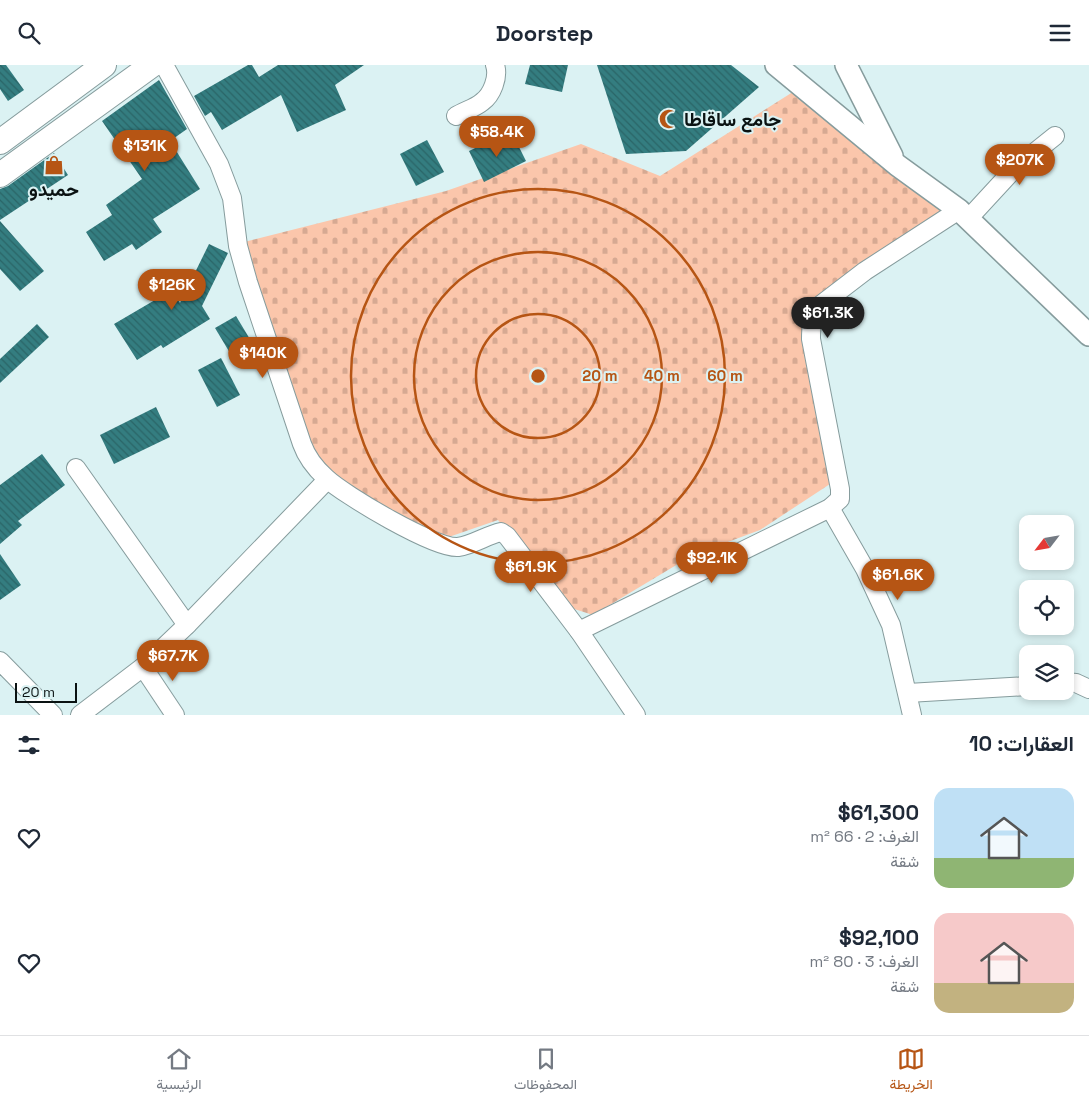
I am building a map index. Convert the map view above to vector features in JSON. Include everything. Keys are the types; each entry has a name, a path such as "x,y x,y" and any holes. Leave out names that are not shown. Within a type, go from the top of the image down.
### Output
{"main road":[{"path":"0,142 104,65"},
{"path":"0,175 152,65"}],"street":[{"path":"164,65 219,164 232,198 238,246 248,282 302,444 312,465 327,480 378,515 444,545 457,547 502,532 516,546 579,631 636,715"},
{"path":"456,116 484,101 494,86 496,65"},
{"path":"776,65 896,165 964,214 1089,335"},
{"path":"846,65 896,165"},
{"path":"579,631 830,508 840,499 840,489 811,339 811,325 818,307 865,271 964,214 1015,168 1054,137"},
{"path":"76,468 187,625"},
{"path":"80,715 117,689 143,667 187,625 327,480"},
{"path":"830,508 865,569 891,625 912,715"},
{"path":"0,661 53,715"},
{"path":"143,667 176,715"},
{"path":"1074,683 1089,689"},
{"path":"908,693 1019,687"}],"green space":[{"path":"796,90 947,214 799,307 830,484 760,530 693,555 593,615 565,606 498,520 443,539 374,508 314,461 240,243 446,191 581,144 660,176"}],"building":[{"path":"0,65 6,65 24,90 8,101 0,89"},
{"path":"248,65 252,65 259,77 278,65 364,65 335,85 346,110 297,132 281,95 222,130 211,112 205,116 194,96"},
{"path":"530,65 568,65 562,92 525,84"},
{"name":"جامع ساقاطا","path":"597,65 731,65 759,87 686,151 626,154"},
{"path":"159,80 187,129 170,141 200,189 153,219 162,232 136,250 132,244 104,261 86,232 112,215 106,205 142,179 102,121"},
{"path":"514,137 526,161 484,182 469,151 494,139 497,144"},
{"path":"427,140 444,172 416,186 400,154"},
{"path":"54,153 68,175 0,220 0,189 8,186"},
{"path":"0,221 44,271 20,291 0,269"},
{"path":"209,244 228,253 202,306 210,319 163,348 161,345 137,360 114,324 172,290 180,303"},
{"path":"236,316 257,351 236,363 215,328"},
{"path":"37,324 49,337 0,383 0,359"},
{"path":"221,358 240,395 217,407 198,370"},
{"path":"156,407 170,437 114,464 100,435"},
{"path":"42,454 65,485 18,521 22,525 0,544 0,485"},
{"path":"0,554 21,585 0,600"}],"place":[{"name":"جامع ساقاطا","path":"669,119"},
{"name":"حميدو","path":"54,165"}]}
